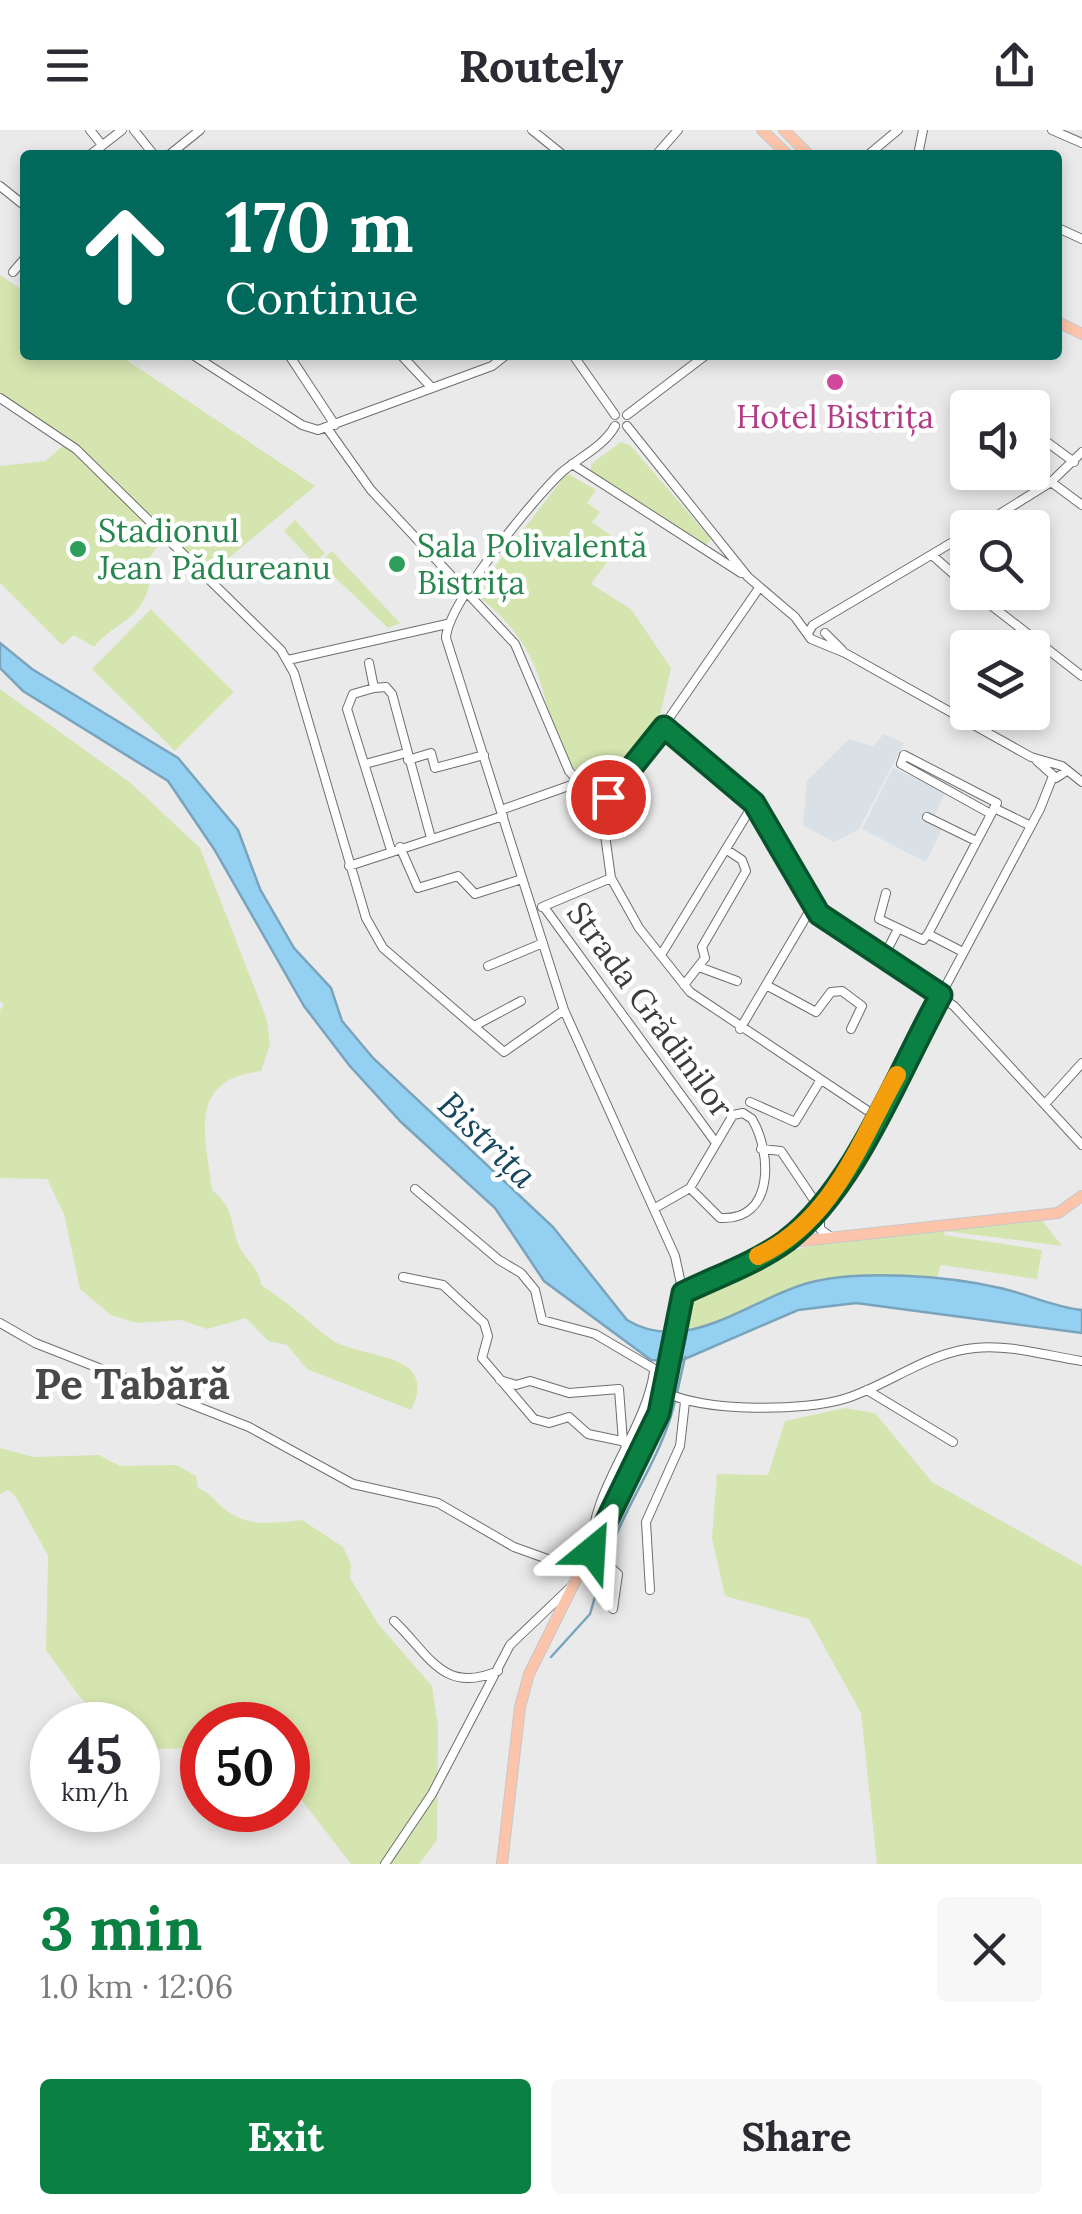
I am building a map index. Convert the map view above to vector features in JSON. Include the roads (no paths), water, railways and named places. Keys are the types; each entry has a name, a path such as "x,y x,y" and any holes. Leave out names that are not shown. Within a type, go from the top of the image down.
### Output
{"main road":[{"path":"762,130 783,150"},
{"path":"784,130 804,150"},
{"path":"502,1864 520,1707 529,1674 643,1451 667,1394 683,1293 783,1243 1058,1214 1082,1196"}],"street":[{"path":"90,130 102,145"},
{"path":"96,150 122,130"},
{"path":"134,130 150,150"},
{"path":"175,150 200,130"},
{"path":"532,130 557,150"},
{"path":"874,150 898,130"},
{"path":"1052,130 1082,143"},
{"path":"0,186 20,202"},
{"path":"13,272 20,264"},
{"path":"201,360 302,426 331,426 500,360"},
{"path":"291,360 371,490 466,596 515,644 533,680 560,756 578,783 608,797"},
{"path":"406,360 432,388"},
{"path":"576,360 615,420 627,426 759,588 845,653 1058,774 1082,783"},
{"path":"683,1293 676,1256 564,1010 449,650 447,624 513,527 572,464 606,439 615,420 699,360"},
{"path":"0,398 76,448 272,638 288,660 349,866 379,943 506,1052 564,1010"},
{"path":"627,415 627,426"},
{"path":"1050,445 1074,462"},
{"path":"1006,510 1051,482 1082,452"},
{"path":"572,464 748,577"},
{"path":"1051,482 1082,505"},
{"path":"812,628 950,544"},
{"path":"932,555 950,571"},
{"path":"759,588 664,727 608,797 605,836 611,878 684,985 740,1030 876,1117"},
{"path":"997,610 1082,676"},
{"path":"822,635 840,611"},
{"path":"288,660 447,624"},
{"path":"812,628 822,635"},
{"path":"369,663 374,688"},
{"path":"431,838 392,694 386,687 353,694 347,702 365,764 396,848 418,888 458,876 465,879 472,894 479,894 522,879"},
{"path":"664,727 754,803 813,905 840,931 941,995 1082,1144"},
{"path":"365,764 431,753 435,768 484,756"},
{"path":"886,893 878,917 920,940 928,934 993,811 995,800 907,754 902,757 902,764 993,811 1031,826"},
{"path":"783,1243 820,1209 845,1175 1058,774"},
{"path":"349,866 578,783"},
{"path":"661,955 754,803"},
{"path":"928,817 976,842"},
{"path":"684,985 705,956 702,947 746,871 742,860 727,850"},
{"path":"533,910 611,878"},
{"path":"740,1030 813,905"},
{"name":"Strada Grădinilor","path":"544,906 716,1142"},
{"path":"882,958 898,930"},
{"path":"928,934 962,952"},
{"path":"488,966 543,943"},
{"path":"699,967 737,981"},
{"path":"766,985 816,1012 830,992 842,991 862,1006 852,1029"},
{"path":"476,1025 521,1001"},
{"path":"1045,1104 1082,1063"},
{"path":"750,1102 795,1122 820,1081"},
{"name":"Strada Grădinilor","path":"690,1188 734,1116 743,1113 757,1127 762,1149"},
{"path":"655,1208 690,1188 720,1218 736,1216 767,1188 762,1149 782,1151 820,1209 820,1229 831,1237"},
{"path":"416,1188 498,1260 521,1273 535,1290 542,1320 595,1334 668,1377"},
{"path":"403,1278 444,1285 484,1322 488,1336 482,1358 534,1419 549,1422 569,1417 588,1434 627,1443"},
{"path":"0,1323 35,1343 248,1427 353,1484 438,1502 514,1547 581,1571"},
{"path":"667,1394 683,1402 817,1404 867,1390 935,1358 978,1347 1082,1361"},
{"path":"614,1609 620,1581 614,1567 592,1551 601,1505 649,1403 654,1372"},
{"path":"500,1380 516,1385 530,1381 569,1393 619,1389 627,1443"},
{"path":"867,1390 953,1442"},
{"path":"650,1590 646,1522 680,1446 683,1402"},
{"path":"385,1864 415,1824 510,1645 566,1587 574,1584"},
{"path":"394,1621 443,1673 470,1680 498,1671"}],"water":[{"path":"0,643 32,669 178,758 238,830 260,889 294,948 331,988 342,1021 373,1058 553,1227 627,1320 650,1330 696,1329 808,1283 852,1276 904,1276 979,1284 1082,1310 1082,1333 856,1303 798,1310 678,1362 651,1360 544,1281 495,1208 401,1122 349,1065 304,1006 214,849 168,781 23,691 0,668"}],"waterway":[{"path":"677,1393 685,1357"},
{"path":"607,1558 661,1442 675,1401"},
{"path":"551,1657 590,1614 604,1566"}],"place":[{"name":"Hotel Bistrița","path":"835,382"},
{"name":"Stadionul Jean Pădureanu","path":"78,549"},
{"name":"Sala Polivalentă Bistrița","path":"397,564"}],"district":[{"name":"Pe Tabără","path":"132,1384"}],"water label":[{"name":"Bistrița","path":"487,1140"}]}
